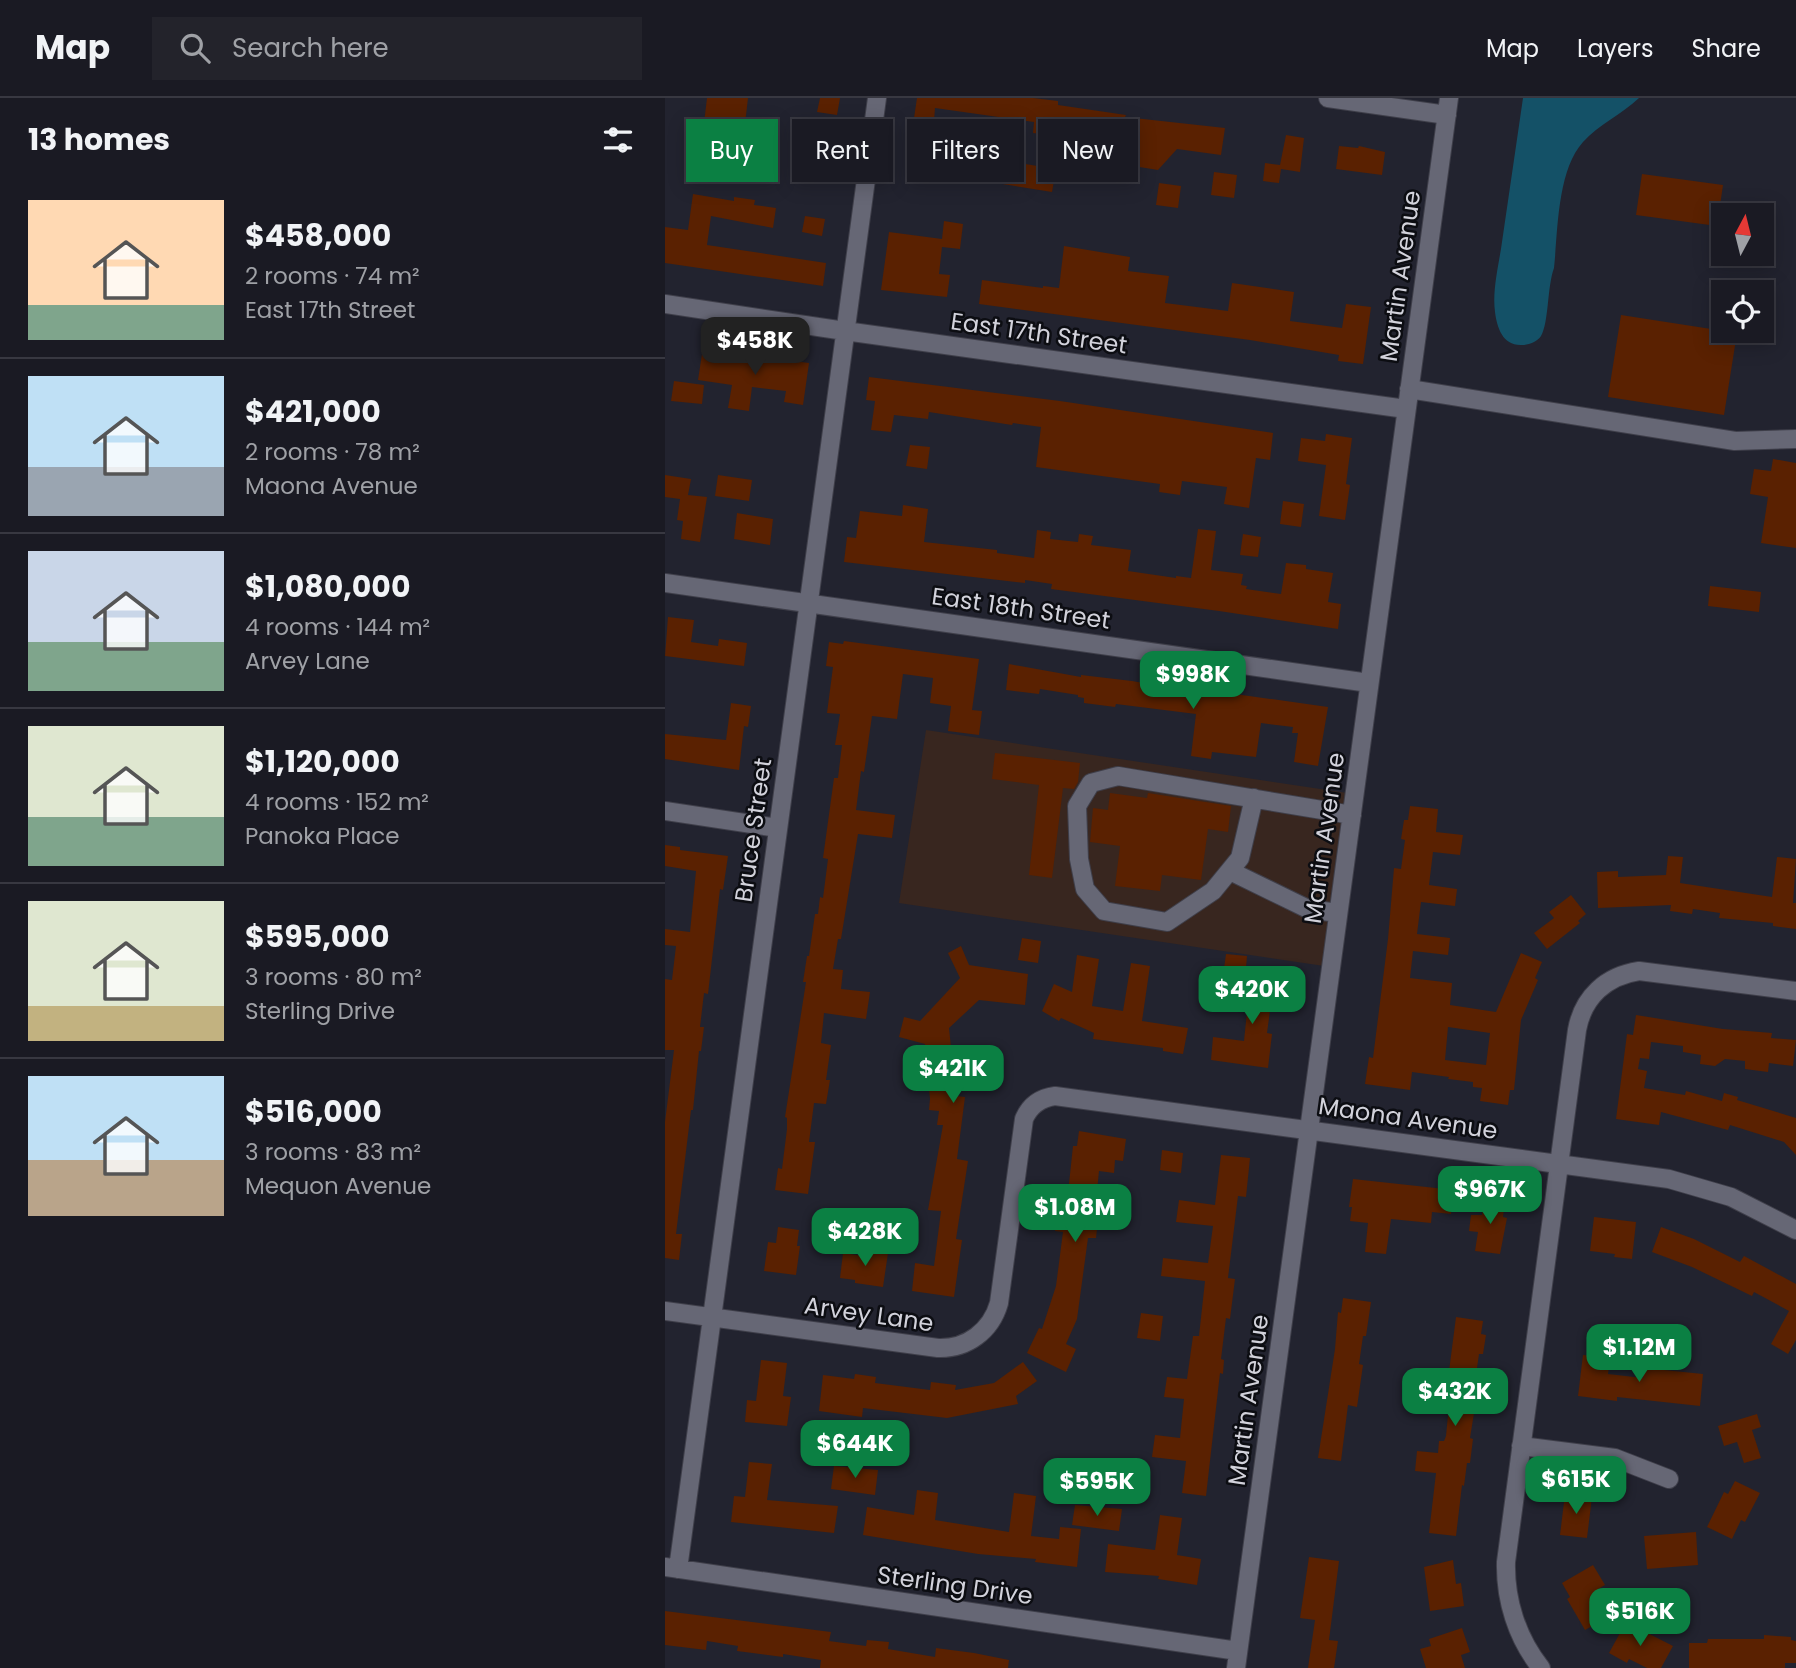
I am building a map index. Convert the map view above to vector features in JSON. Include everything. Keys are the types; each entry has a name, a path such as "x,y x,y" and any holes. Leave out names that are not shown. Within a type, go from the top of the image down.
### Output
{"street":[{"name":"Bruce Street","path":"671,1568 712,1317 877,98"},
{"path":"1328,98 1448,107"},
{"name":"Martin Avenue","path":"1237,1660 1448,107"},
{"name":"East 17th Street","path":"665,304 1406,409"},
{"path":"1409,389 1735,441 1796,439"},
{"name":"East 18th Street","path":"665,583 1369,683"},
{"path":"1254,798 1240,858 1213,891 1167,922 1104,911 1085,890 1079,859 1077,806 1091,783 1118,776 1254,798 1352,815"},
{"path":"665,811 778,828"},
{"path":"1230,871 1308,909 1338,913"},
{"path":"1541,1668 1516,1623 1507,1584 1506,1550 1578,1023 1585,1006 1600,987 1621,975 1649,971 1796,991"},
{"name":"Maona Avenue","path":"1022,1130 1024,1119 1031,1107 1042,1099 1055,1096 1658,1177 1698,1185 1742,1202 1796,1230"},
{"name":"Arvey Lane","path":"665,1311 938,1348 955,1346 973,1339 991,1321 999,1303 1022,1130"},
{"path":"1521,1446 1615,1458 1668,1479"},
{"name":"Sterling Drive","path":"671,1568 1237,1660"}],"shaded area":[{"path":"926,730 1354,794 1331,967 899,903"}],"water":[{"path":"1523,98 1639,98 1589,136 1574,154 1560,202 1554,268 1544,330 1537,340 1530,344 1515,345 1502,335 1497,324 1494,295"}],"building":[{"path":"707,98 748,98 746,119 704,119"},
{"path":"820,98 840,98 837,115 817,112"},
{"path":"917,98 1033,98 1058,101 1058,105 1126,115 1125,117 1225,128 1221,155 1177,149 1158,170 1138,167 1138,119 1038,119 1038,134 1033,133 1034,122 1024,119 935,108 934,119 914,119"},
{"path":"1286,135 1304,138 1300,172 1281,169 1279,183 1263,181 1265,163 1280,165"},
{"path":"1339,146 1359,146 1385,152 1382,175 1336,169"},
{"path":"1024,164 1038,166 1038,182 1054,182 1052,192 990,182 1024,182"},
{"path":"1214,172 1237,175 1234,198 1211,195"},
{"path":"1642,174 1723,185 1720,203 1711,203 1711,225 1636,215"},
{"path":"1159,183 1181,186 1178,208 1156,205"},
{"path":"693,194 734,201 734,197 755,200 754,205 776,208 773,228 711,216 707,245 826,263 823,286 665,263 665,227 688,230"},
{"path":"805,216 825,219 822,236 802,232"},
{"path":"944,221 963,224 960,249 942,247 939,274 950,275 947,297 881,290 889,232 942,239"},
{"path":"1064,246 1130,257 1128,271 1169,276 1165,303 1228,311 1232,283 1294,292 1290,321 1342,328 1346,304 1371,307 1363,364 1338,361 1339,355 1250,340 979,304 982,280 1059,288"},
{"path":"1621,315 1711,329 1711,343 1735,343 1724,415 1608,397"},
{"path":"714,351 809,363 803,405 784,402 786,391 752,387 749,411 728,408 732,385 698,380 702,354 713,356"},
{"path":"869,377 1060,401 1273,433 1270,460 1256,458 1249,508 1224,504 1227,487 1182,481 1180,495 1159,492 1160,484 1036,467 1041,427 929,412 928,419 894,415 891,432 871,430 875,401 866,400"},
{"path":"674,381 704,385 702,404 671,401"},
{"path":"1326,434 1352,438 1345,520 1319,516 1326,465 1298,461 1301,438 1325,441"},
{"path":"910,445 930,447 927,469 906,466"},
{"path":"1773,459 1796,463 1796,548 1761,543 1768,497 1750,494 1754,469 1771,471"},
{"path":"665,475 691,479 688,495 707,497 700,542 681,539 683,521 677,520 680,499 665,497"},
{"path":"718,475 752,480 749,501 715,496"},
{"path":"1283,501 1304,504 1301,527 1280,524"},
{"path":"903,505 928,509 924,542 997,550 997,553 1034,558 1037,530 1051,532 1050,539 1078,542 1079,534 1093,536 1091,545 1131,550 1128,571 1176,578 1191,578 1198,529 1216,531 1211,570 1243,574 1241,585 1247,586 1246,589 1281,594 1286,563 1306,565 1306,569 1333,573 1328,602 1341,604 1338,629 1051,589 1052,584 1025,580 1025,583 844,562 847,537 856,538 860,511 902,516"},
{"path":"737,513 773,519 770,545 734,539"},
{"path":"1243,534 1261,537 1258,557 1240,555"},
{"path":"1710,586 1761,592 1759,612 1708,606"},
{"path":"668,617 694,620 691,642 718,646 719,639 747,643 744,666 665,656"},
{"path":"844,641 979,659 972,710 982,711 979,735 948,731 951,706 930,703 933,678 903,674 897,719 872,716 856,810 895,815 892,838 858,834 841,939 838,939 833,969 843,970 841,989 870,992 866,1019 824,1013 821,1043 831,1045 826,1080 830,1080 826,1104 814,1103 809,1142 815,1142 808,1194 775,1190 778,1168 782,1169 787,1129 785,1117 806,982 803,982 807,956 815,914 818,914 820,897 823,898 828,859 823,858 834,778 838,778 842,745 835,745 840,714 827,713 833,667 826,666 829,642 843,644"},
{"path":"1009,664 1081,677 1132,681 1166,687 1166,691 1206,697 1207,690 1328,707 1318,766 1294,762 1298,733 1292,733 1293,727 1261,723 1256,757 1212,752 1211,759 1191,756 1196,714 1116,704 1115,707 1084,703 1084,698 1078,695 1040,689 1039,694 1006,690"},
{"path":"731,703 751,706 748,727 744,726 739,770 665,759 665,734 726,740"},
{"path":"995,753 1080,763 1078,782 1074,789 1063,788 1052,878 1029,875 1039,785 992,779"},
{"path":"1110,793 1147,798 1148,793 1231,806 1228,832 1208,829 1201,880 1162,875 1160,891 1115,886 1120,846 1090,842 1093,808 1108,810"},
{"path":"1410,806 1438,809 1436,832 1463,835 1460,855 1433,852 1429,885 1457,889 1455,906 1421,902 1417,934 1450,938 1448,955 1413,951 1410,978 1452,983 1450,1005 1496,1012 1521,953 1542,962 1535,978 1538,980 1521,1020 1514,1090 1510,1090 1508,1105 1480,1101 1482,1088 1473,1087 1473,1082 1448,1079 1449,1077 1412,1072 1410,1090 1365,1084 1369,1057 1373,1058 1394,868 1401,869 1405,840 1401,839 1404,820 1408,820","holes":["1448,1027 1490,1033 1486,1065 1445,1060"]},
{"path":"665,845 680,847 680,850 728,856 723,890 720,889 708,994 704,993 700,1027 704,1027 676,1234 682,1234 679,1260 665,1258 665,1122 674,1050 665,1050 665,979 672,980 676,946 665,945 665,929 690,932 696,871 665,866"},
{"path":"1668,856 1683,857 1680,883 1772,897 1777,857 1796,859 1793,903 1796,903 1796,929 1773,926 1773,923 1719,918 1720,913 1693,909 1692,914 1670,911 1671,905 1598,908 1597,872 1618,871 1618,877 1666,875"},
{"path":"1571,895 1586,914 1578,921 1580,923 1547,949 1534,933 1554,918 1549,912"},
{"path":"1022,938 1041,941 1038,963 1018,960"},
{"path":"961,946 969,965 1028,974 1025,1005 979,1000 949,1028 956,1096 965,1097 957,1159 968,1161 956,1239 962,1240 954,1297 912,1291 915,1263 934,1266 941,1211 928,1210 943,1125 937,1125 939,1111 929,1110 925,1044 899,1037 904,1017 920,1021 960,978 948,953"},
{"path":"1226,954 1247,956 1245,979 1223,976"},
{"path":"1077,955 1099,959 1092,1006 1123,1011 1131,963 1150,966 1142,1021 1188,1028 1183,1054 1163,1051 1163,1048 1093,1039 1094,1033 1061,1018 1059,1021 1042,1011 1054,984 1072,992"},
{"path":"1249,971 1279,976 1277,996 1272,996 1267,1033 1272,1034 1268,1068 1211,1060 1213,1037 1244,1041 1247,1012 1243,1012"},
{"path":"1636,1015 1723,1029 1772,1033 1771,1038 1796,1040 1793,1066 1769,1063 1768,1072 1745,1069 1745,1061 1725,1059 1715,1066 1700,1064 1701,1055 1683,1052 1683,1046 1651,1042 1649,1059 1640,1058 1638,1069 1647,1071 1644,1088 1685,1095 1686,1091 1722,1101 1724,1093 1738,1097 1737,1100 1796,1118 1796,1155 1784,1142 1730,1125 1728,1130 1661,1112 1659,1125 1616,1119 1627,1034 1633,1035"},
{"path":"1079,1131 1126,1139 1123,1161 1115,1160 1114,1173 1099,1171 1096,1201 1100,1202 1096,1238 1088,1238 1077,1319 1066,1344 1076,1349 1066,1372 1027,1353 1039,1328 1042,1329 1056,1286 1063,1232 1055,1231 1057,1211 1066,1212 1073,1146 1077,1146"},
{"path":"1162,1150 1183,1153 1181,1173 1160,1170"},
{"path":"1221,1155 1250,1158 1246,1197 1238,1196 1228,1278 1235,1279 1230,1319 1226,1318 1221,1359 1224,1360 1223,1374 1220,1373 1206,1496 1182,1493 1186,1461 1152,1457 1155,1435 1180,1438 1184,1399 1164,1397 1167,1377 1187,1379 1193,1336 1199,1336 1205,1281 1161,1276 1163,1258 1208,1263 1213,1226 1176,1222 1179,1200 1215,1205"},
{"path":"1353,1179 1454,1190 1451,1214 1432,1212 1431,1223 1391,1219 1386,1254 1365,1252 1368,1223 1350,1221"},
{"path":"1485,1197 1505,1200 1503,1217 1507,1218 1500,1254 1475,1251 1478,1232 1469,1231 1471,1215 1482,1215"},
{"path":"1594,1217 1636,1222 1632,1259 1590,1251"},
{"path":"778,1227 799,1230 796,1275 764,1271 768,1242 776,1243"},
{"path":"1661,1227 1694,1239 1740,1262 1744,1256 1796,1284 1796,1340 1788,1354 1771,1344 1789,1311 1754,1292 1752,1296 1692,1267 1652,1252"},
{"path":"864,1250 888,1253 883,1287 840,1278 843,1253 863,1256"},
{"path":"1343,1298 1371,1302 1359,1364 1363,1365 1357,1407 1348,1405 1341,1461 1318,1458 1338,1312 1341,1313"},
{"path":"1141,1313 1163,1316 1160,1341 1137,1338"},
{"path":"1456,1317 1483,1321 1481,1334 1486,1335 1483,1354 1479,1354 1475,1382 1479,1382 1470,1438 1473,1439 1470,1463 1467,1463 1464,1486 1462,1485 1456,1536 1429,1533 1436,1473 1415,1471 1417,1451 1438,1453 1439,1441 1444,1441 1446,1436 1449,1405 1441,1404 1444,1378 1448,1379"},
{"path":"1583,1355 1610,1358 1608,1374 1643,1378 1644,1368 1703,1374 1700,1406 1617,1397 1617,1401 1578,1396"},
{"path":"761,1360 787,1363 783,1396 791,1397 787,1426 745,1422 747,1400 756,1401"},
{"path":"1023,1362 1037,1381 1016,1396 1018,1404 947,1418 863,1408 862,1417 819,1411 823,1375 854,1379 855,1374 876,1377 875,1383 930,1390 931,1382 956,1385 955,1390 994,1383"},
{"path":"1757,1414 1761,1427 1752,1430 1761,1458 1744,1463 1737,1442 1724,1446 1718,1426"},
{"path":"749,1462 772,1464 767,1500 838,1506 834,1533 731,1522 734,1496 745,1497"},
{"path":"834,1466 878,1470 875,1495 831,1489"},
{"path":"1735,1481 1760,1493 1745,1522 1741,1520 1732,1539 1707,1527 1724,1492 1728,1494"},
{"path":"917,1490 938,1493 935,1520 1009,1532 1014,1493 1036,1496 1031,1536 1059,1539 1060,1527 1081,1529 1077,1567 863,1535 867,1507 914,1515"},
{"path":"1565,1494 1592,1497 1587,1538 1560,1535"},
{"path":"1075,1505 1122,1509 1119,1531 1072,1525"},
{"path":"1160,1515 1182,1518 1177,1555 1201,1559 1197,1585 1158,1579 1159,1576 1105,1572 1108,1544 1155,1550"},
{"path":"1696,1532 1698,1565 1647,1569 1644,1536"},
{"path":"1309,1557 1339,1561 1329,1640 1338,1641 1334,1668 1308,1668 1315,1620 1300,1618"},
{"path":"1453,1560 1456,1584 1461,1583 1464,1606 1430,1611 1424,1567"},
{"path":"1593,1565 1605,1585 1598,1589 1603,1599 1599,1602 1608,1617 1585,1630 1567,1599 1570,1597 1562,1583"},
{"path":"665,1611 831,1632 829,1641 866,1646 867,1640 889,1642 888,1649 935,1657 936,1648 974,1653 1009,1660 1008,1668 820,1668 821,1660 737,1651 738,1646 707,1641 706,1650 665,1645"},
{"path":"1626,1622 1673,1646 1661,1668 1647,1668 1629,1659 1627,1663 1609,1653"},
{"path":"1462,1628 1470,1652 1461,1655 1465,1668 1426,1668 1420,1649 1431,1646 1429,1639"},
{"path":"1764,1635 1791,1637 1791,1640 1796,1641 1796,1663 1785,1663 1785,1668 1689,1668 1689,1643 1707,1643 1708,1639 1764,1639"}]}
